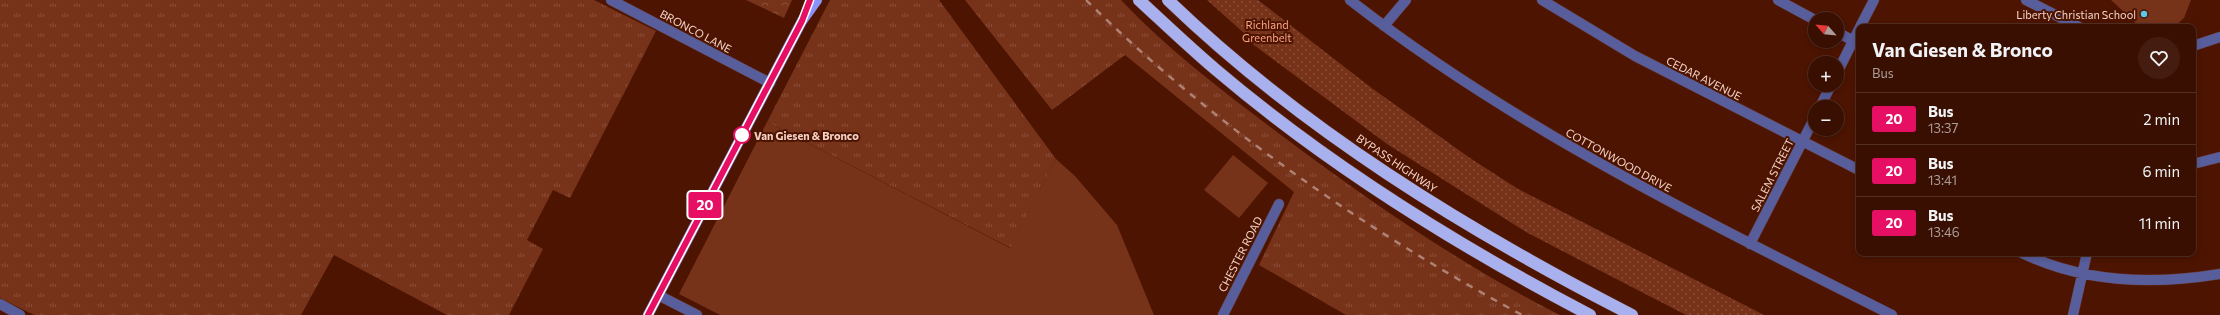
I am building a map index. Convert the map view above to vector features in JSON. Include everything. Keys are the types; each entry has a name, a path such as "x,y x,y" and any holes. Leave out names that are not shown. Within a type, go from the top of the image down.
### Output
{"highway":[{"path":"1139,0 1215,70 1315,146 1420,218 1533,285 1590,315"},
{"name":"BYPASS HIGHWAY","path":"1168,0 1245,68 1379,167 1497,242 1632,315"}],"main road":[{"path":"802,21 810,0"},
{"path":"648,315 802,21 816,0"}],"street":[{"name":"BRONCO LANE","path":"611,0 770,83"},
{"name":"COTTONWOOD DRIVE","path":"1350,0 1384,26 1525,121 1610,170 1750,244 1892,315"},
{"path":"1384,26 1406,0"},
{"name":"CEDAR AVENUE","path":"1542,0 1635,56 1856,168"},
{"path":"1778,0 1808,16"},
{"path":"1862,24 1874,0"},
{"path":"2026,0 2073,24"},
{"path":"1844,36 1856,42 1844,62"},
{"path":"2196,45 2220,37"},
{"name":"SALEM STREET","path":"1750,244 1808,131"},
{"path":"2196,163 2220,157"},
{"name":"CHESTER ROAD","path":"1223,315 1280,204"},
{"path":"2030,256 2082,273 2121,280 2156,282 2220,274"},
{"path":"2073,315 2086,256"},
{"path":"658,295 696,315"},
{"path":"0,304 20,315"}],"green space":[{"path":"0,0 594,0 656,31 570,198 553,190 527,240 543,249 509,315 447,315 334,255 301,315 34,315 0,298"},
{"path":"746,0 792,0 784,18"},
{"path":"830,0 939,0 1056,159 1011,248 767,122"},
{"path":"965,0 1121,0 1179,55 1242,106 1351,186 1453,255 1560,315 1346,315 1259,265 1294,192 1125,55 1052,110"},
{"name":"Richland Greenbelt","path":"1207,0 1258,0 1373,89 1470,158 1518,189 1764,315 1686,315 1526,232 1387,144 1250,42 1245,34"},
{"path":"2111,0 2191,0 2184,18 2177,24 2137,24"},
{"path":"767,122 1010,248 1056,159 1075,176 1117,225 1154,315 720,315 679,294"},
{"path":"1233,155 1268,183 1239,218 1204,190"}],"railway":[{"path":"1086,0 1135,46 1186,90 1238,132 1293,172 1406,248 1522,315"}],"bus line":[{"name":"20","path":"648,315 802,21 810,0"}],"place":[{"name":"Liberty Christian School","path":"2144,14"},
{"name":"Van Giesen & Bronco","path":"742,135"}]}
